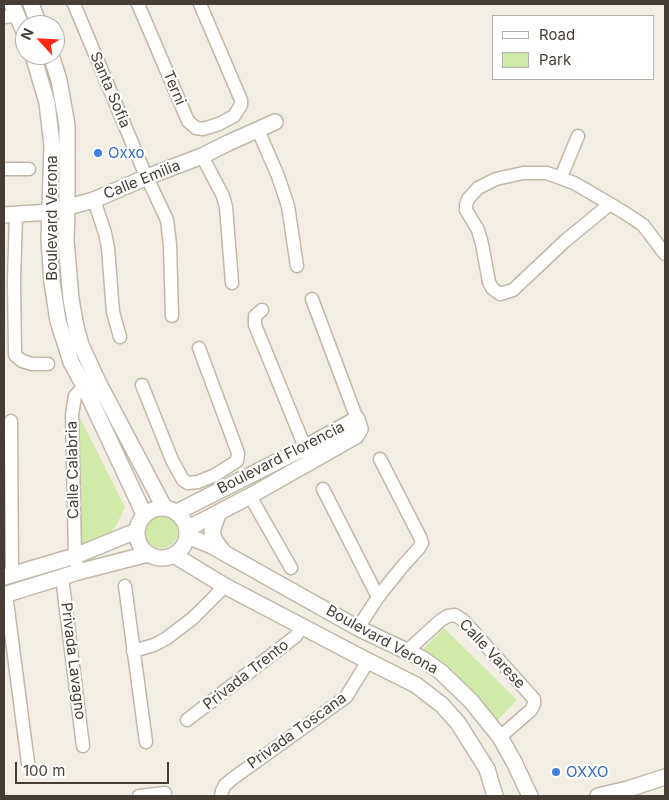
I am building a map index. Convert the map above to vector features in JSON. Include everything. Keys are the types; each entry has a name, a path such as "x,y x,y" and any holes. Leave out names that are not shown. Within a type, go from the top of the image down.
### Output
{"street":[{"name":"Santa Sofia","path":"74,4 167,220 170,245 172,316"},
{"name":"Terni","path":"138,4 188,121 196,128 203,129 219,124"},
{"path":"200,4 241,100 241,105 234,116 219,124 228,142"},
{"name":"Boulevard Verona","path":"36,65 47,103 52,146 50,212 52,273 58,321 70,362 91,384 170,510"},
{"name":"Boulevard Verona","path":"54,65 59,80 67,125 66,241 70,299 91,384 144,514"},
{"name":"Calle Emilia","path":"10,215 50,212 94,200 202,156 228,142 275,122"},
{"path":"258,130 286,199 297,266"},
{"path":"561,177 578,136"},
{"path":"202,156 223,196 226,207 232,283"},
{"path":"4,169 29,169"},
{"path":"610,204 565,240 513,290 506,294 495,292 489,282 478,230 466,210 466,205 468,199 478,188 496,179 523,174 547,174 561,177 610,204 643,225 665,254"},
{"path":"94,200 105,233 110,266 113,312 120,337"},
{"path":"10,215 14,281 15,355 22,361 32,364 48,364"},
{"path":"312,299 357,418"},
{"path":"262,310 255,316 254,325 307,455"},
{"path":"142,385 172,460 183,480 193,483 219,481 237,461 238,453 199,348"},
{"name":"Calle Calabria","path":"78,572 75,556 72,415 75,396 91,384"},
{"name":"Boulevard Florencia","path":"170,510 219,481 307,455 356,436 360,429 357,418"},
{"path":"11,421 8,576 75,556 136,531"},
{"name":"Boulevard Florencia","path":"187,532 250,496 307,455"},
{"path":"358,628 378,597 422,543 380,459"},
{"path":"323,489 378,597"},
{"path":"250,496 291,568"},
{"path":"150,510 170,510 185,522 187,532 185,543 174,555 166,558 156,558 141,548 137,540 138,522 150,510"},
{"path":"219,512 212,531 215,541 223,552"},
{"name":"Boulevard Verona","path":"187,532 358,628 407,651 441,672 457,686 500,737 530,796"},
{"path":"28,763 5,594 78,572 148,554"},
{"name":"Boulevard Verona","path":"174,555 223,585 301,627 416,685 442,705 458,723 487,768 495,796"},
{"name":"Privada Lavagno","path":"62,577 83,746"},
{"path":"133,651 154,645 167,638 193,618 219,592 223,585"},
{"path":"125,586 146,742"},
{"name":"Calle Varese","path":"407,651 440,620 455,615 463,620 534,699 532,710 500,737"},
{"name":"Privada Trento","path":"187,720 296,636 301,627"},
{"name":"Privada Toscana","path":"221,796 225,785 232,779 346,697 368,661"},
{"path":"598,796 637,787 665,777"},
{"path":"139,796 165,794"}],"green space":[{"path":"80,418 125,507 109,535 77,547 72,421"},
{"path":"161,514 173,519 178,531 173,543 161,548 149,543 144,531 149,519"},
{"path":"444,628 517,700 497,721 423,649"}],"place":[{"name":"Oxxo","path":"98,153"},
{"name":"OXXO","path":"556,772"}]}
